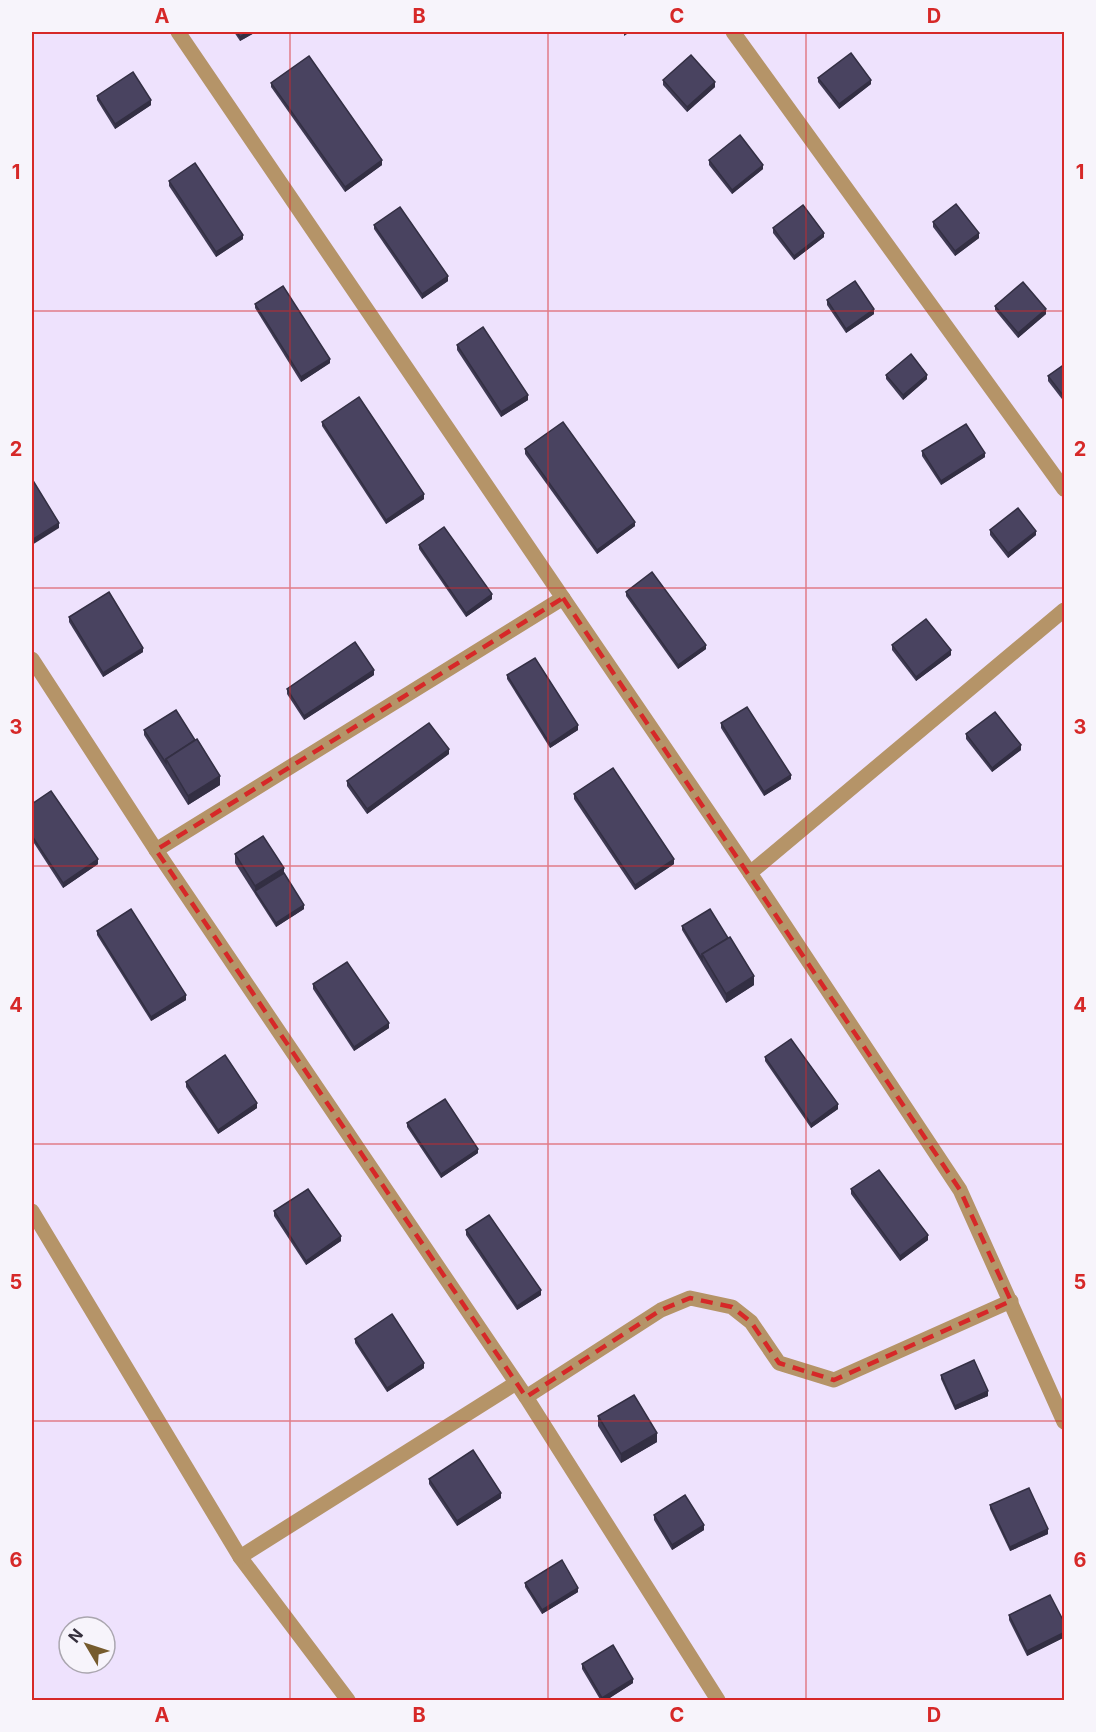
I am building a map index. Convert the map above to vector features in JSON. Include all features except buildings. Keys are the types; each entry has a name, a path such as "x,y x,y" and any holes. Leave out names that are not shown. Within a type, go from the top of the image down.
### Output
{"street":[{"path":"178,32 750,873 960,1190 1065,1422"},
{"path":"733,32 1065,489"},
{"path":"156,850 563,597"},
{"path":"750,873 1065,610"},
{"path":"32,659 156,850 526,1397 718,1701"},
{"path":"32,1211 240,1557 348,1701"},
{"path":"526,1397 661,1310 690,1298 732,1307 752,1322 778,1363 834,1380 1011,1302"},
{"path":"240,1557 516,1383"}],"highlighted area":[{"path":"563,598 960,1190 1011,1301 834,1380 779,1363 751,1322 732,1307 690,1298 661,1310 526,1397 156,850"}]}
